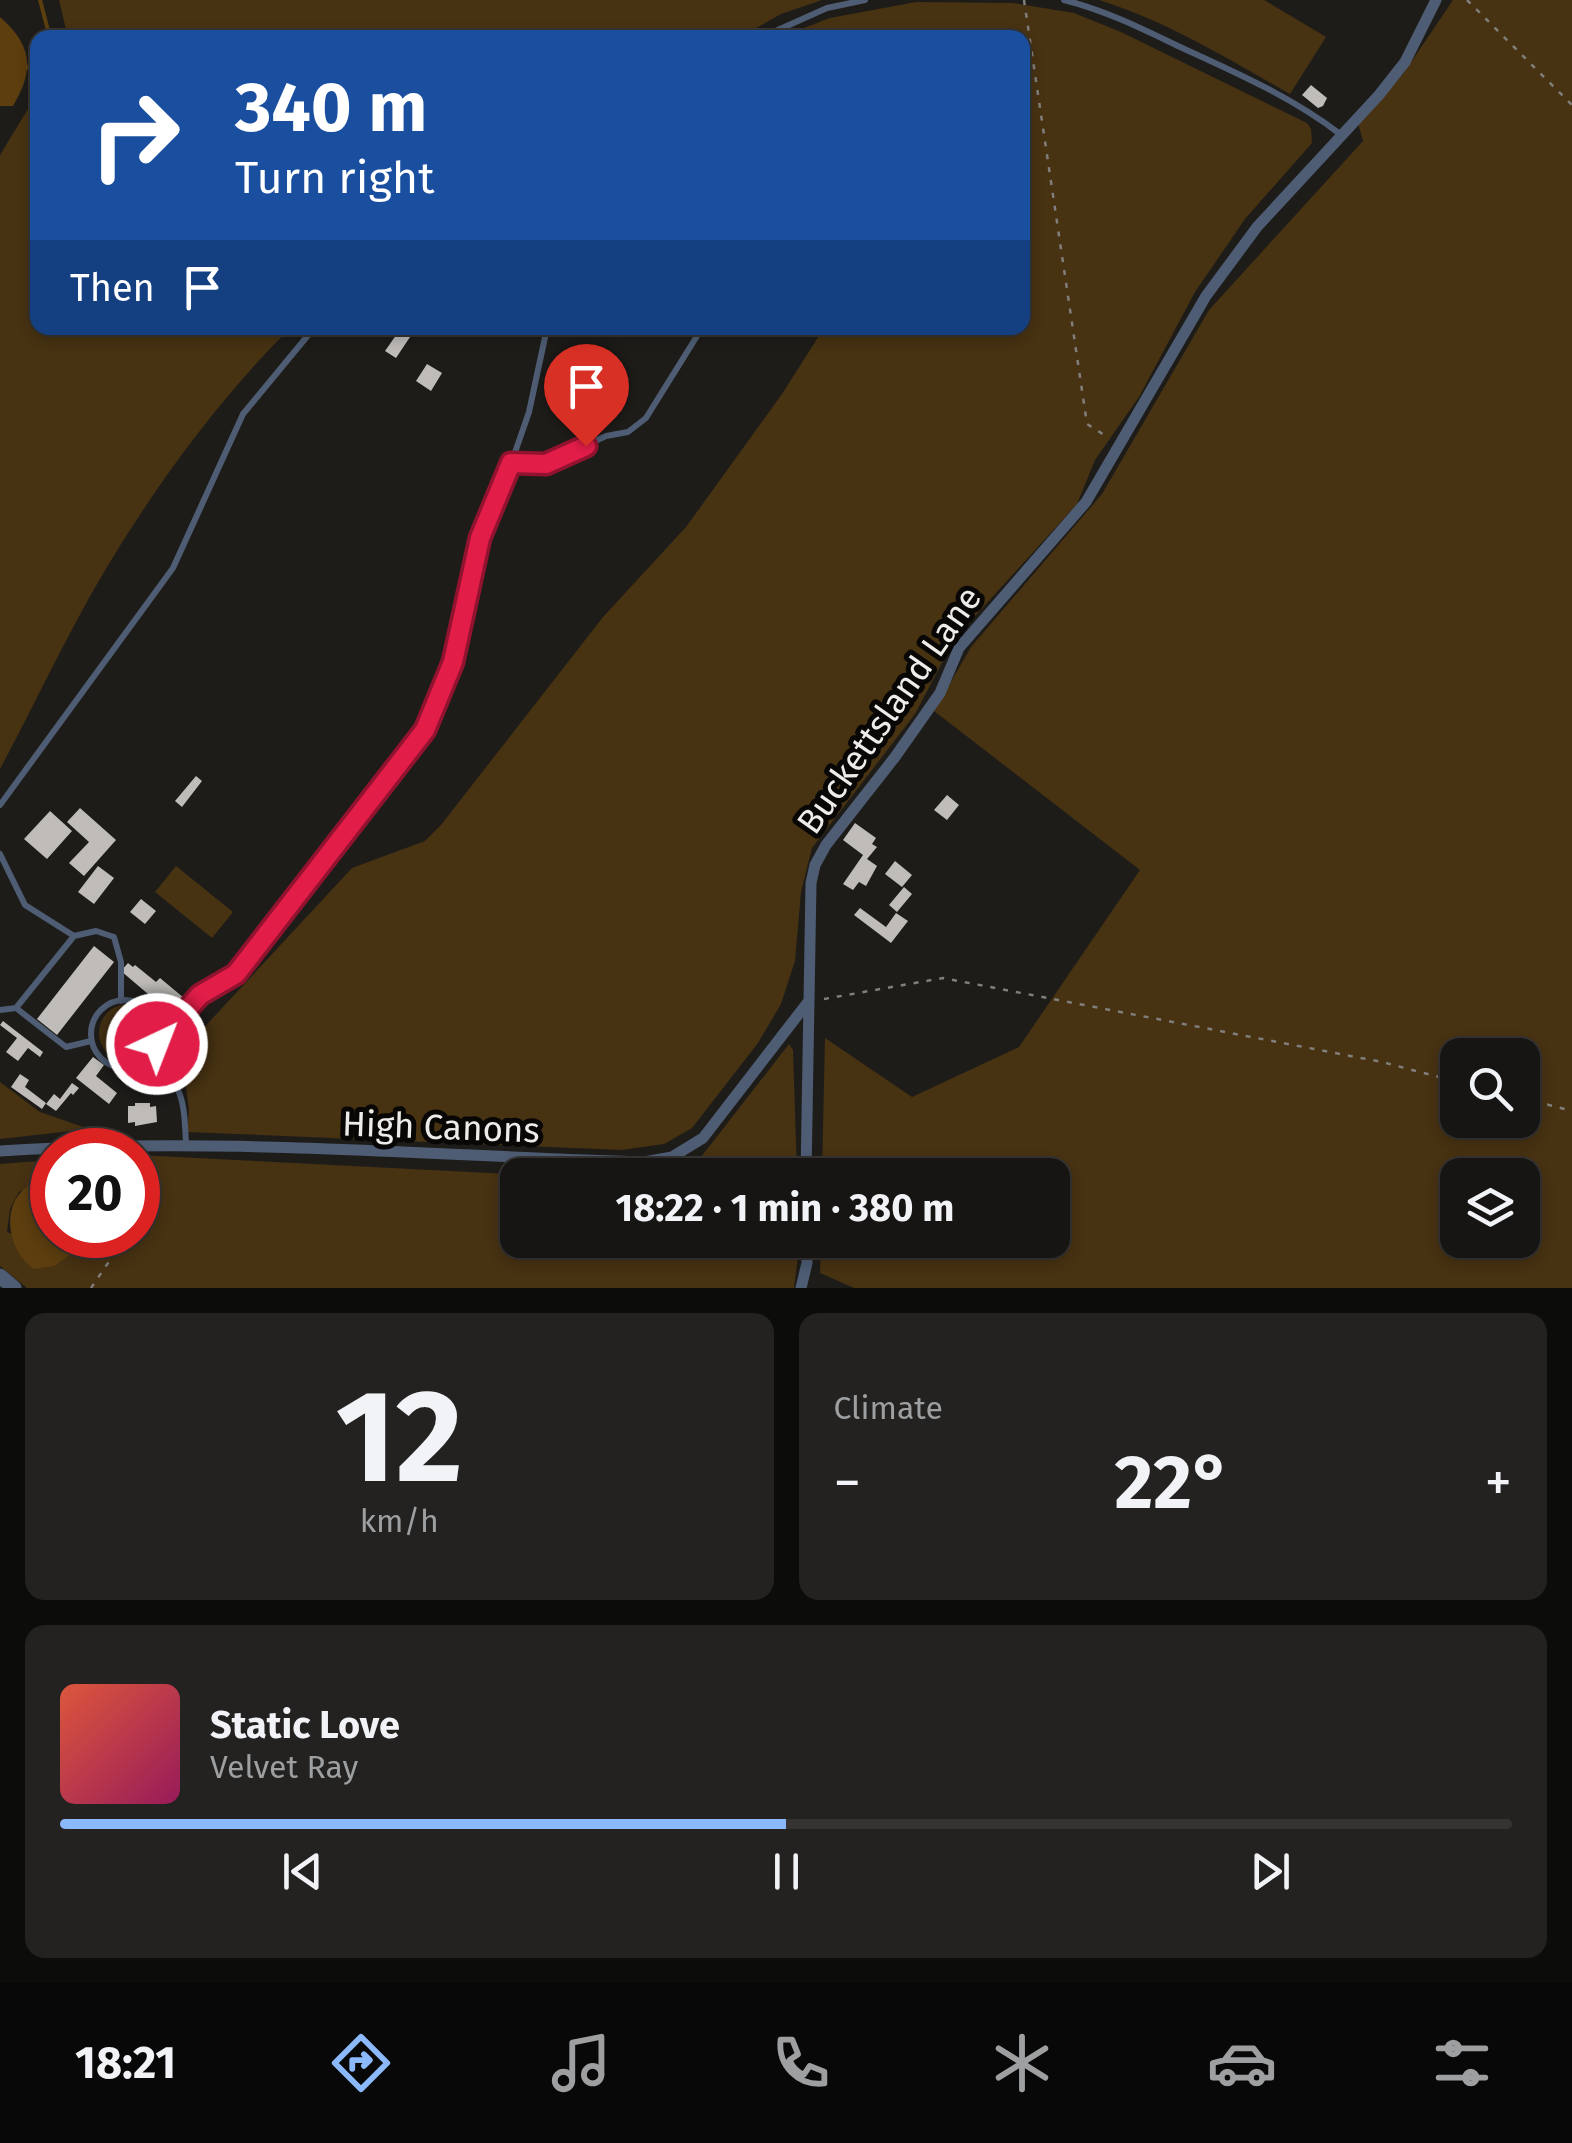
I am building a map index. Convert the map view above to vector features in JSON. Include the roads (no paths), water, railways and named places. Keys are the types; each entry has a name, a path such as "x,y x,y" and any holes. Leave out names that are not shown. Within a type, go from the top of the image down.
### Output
{"street":[{"name":"Buckettsland Lane","path":"806,1158 811,883 826,844 940,693 959,648 1086,502 1206,296 1258,227 1405,62 1436,0"},
{"name":"High Canons","path":"0,1151 186,1144 644,1162 672,1157 703,1138 808,1002"},
{"path":"802,1288 807,1258"},
{"path":"0,1276 14,1288"}],"lane":[{"path":"778,30 826,8 865,0"},
{"path":"1064,0 1118,18 1216,63 1318,117 1340,134"},
{"path":"0,805 174,568 243,414 308,335"},
{"path":"157,1044 156,1019 146,1007 131,1000 100,1010 92,1024 98,1056 112,1066 128,1068 143,1063 200,995 236,974 425,730 453,662 480,538 529,412 546,335"},
{"path":"511,463 546,464 606,436 634,428 646,418 698,335"},
{"path":"0,854 25,905 74,936"},
{"path":"0,1010 16,1008 74,936 96,931 114,937 121,962 120,1001"},
{"path":"16,1008 66,1047 92,1040"},
{"path":"149,1057 168,1071 178,1086 186,1144"}],"waterway":[{"path":"40,0 48,30"},
{"path":"22,72 30,65"}]}
